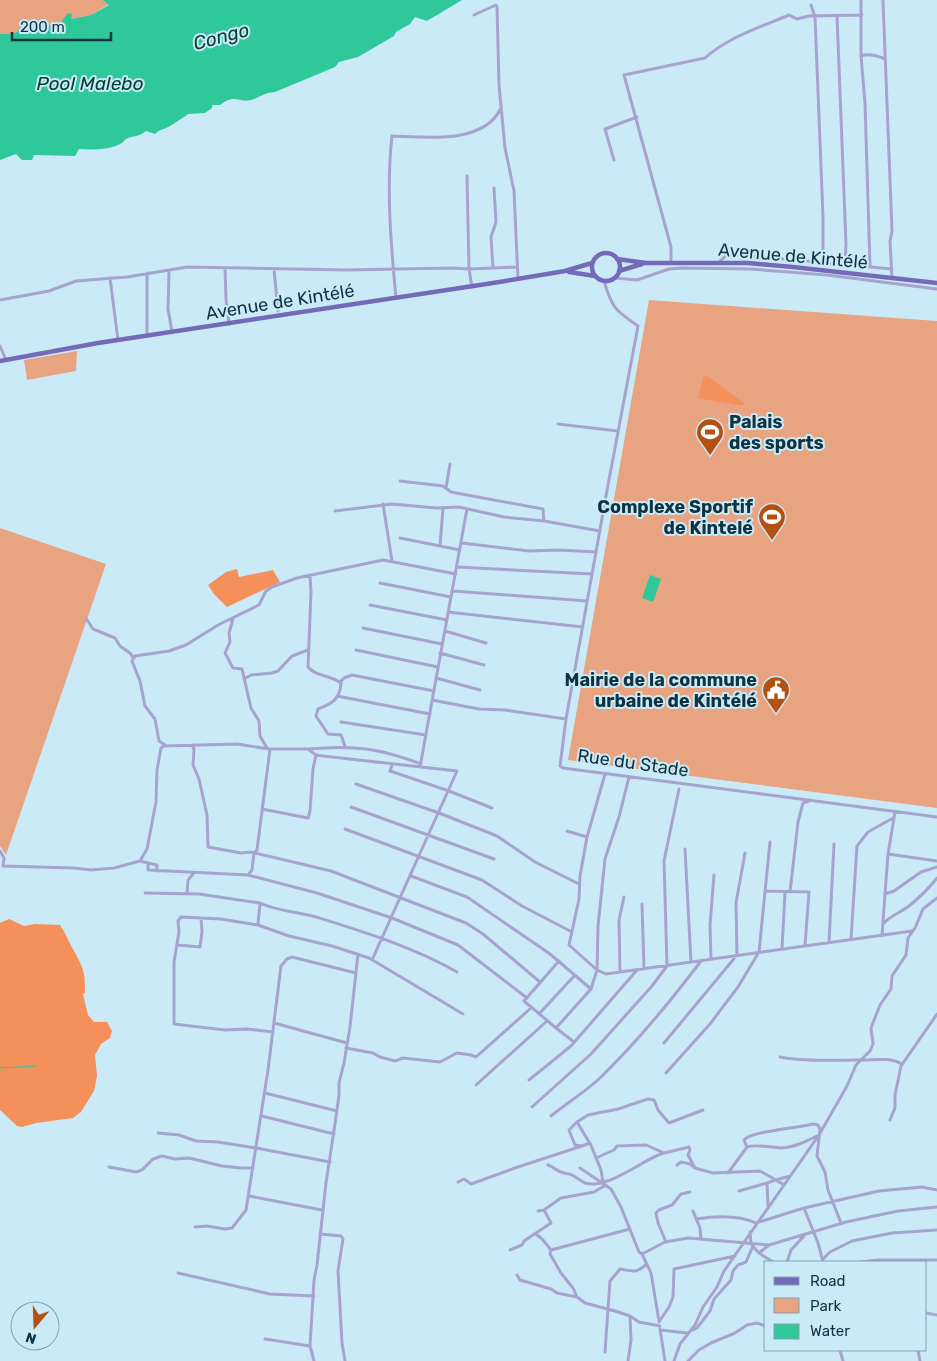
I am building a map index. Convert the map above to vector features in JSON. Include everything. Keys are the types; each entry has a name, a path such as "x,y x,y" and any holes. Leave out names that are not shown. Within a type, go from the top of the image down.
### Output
{"main road":[{"name":"Avenue de Kintélé","path":"3,360 118,340 472,287 565,271 592,263 594,258 603,252 609,252 617,258 646,263 793,266 937,283"},
{"path":"604,281 615,278 619,271 620,267 617,258"},
{"path":"592,263 592,272 595,276"},
{"name":"Avenue de Kintélé","path":"619,271 646,263"},
{"name":"Avenue de Kintélé","path":"565,271 595,276 604,281"}],"street":[{"path":"861,0 861,56 865,103 870,267"},
{"path":"884,1 892,278"},
{"path":"474,15 492,6 496,5 498,7 498,67 505,148 514,191 518,279"},
{"path":"812,5 815,17 823,262"},
{"path":"671,263 671,247 624,75 705,58 712,52 740,37 789,15 797,19 809,16 862,15"},
{"path":"837,16 846,244 844,264"},
{"path":"861,56 876,56 885,59"},
{"path":"396,298 392,269 390,189 392,136 447,138 461,136 487,125 502,108"},
{"path":"614,160 605,129 637,117"},
{"path":"467,176 469,269 472,287"},
{"path":"493,268 491,237 496,222 494,188"},
{"path":"718,263 728,254 892,268"},
{"path":"0,300 49,291 76,281 187,267 274,269 516,268"},
{"path":"225,268 229,324"},
{"path":"615,278 637,280 670,269 682,268 750,269 818,274 937,289"},
{"path":"274,269 278,311"},
{"path":"169,270 168,309 172,332"},
{"path":"147,273 147,336"},
{"path":"110,278 118,340"},
{"name":"Rue du Stade","path":"604,281 613,307 638,326 566,718 560,766 605,774 937,817"},
{"path":"0,346 3,360"},
{"path":"558,424 618,431"},
{"path":"446,488 450,464"},
{"path":"400,481 440,485 451,492 543,509 544,522"},
{"path":"335,511 383,504 443,508 459,507 504,517 600,531"},
{"path":"383,504 392,561"},
{"path":"440,546 443,508"},
{"path":"420,765 467,509"},
{"path":"400,538 460,550"},
{"path":"462,543 528,551 596,552"},
{"path":"133,658 160,651 169,651 186,645 218,625 259,605 266,591 272,587 297,578 383,560 456,574"},
{"path":"457,567 592,574"},
{"path":"310,575 308,667 311,671 334,678 340,682"},
{"path":"380,583 451,597"},
{"path":"452,591 587,601"},
{"path":"370,605 447,620"},
{"path":"448,612 583,627"},
{"path":"86,618 93,629 115,638 120,646 131,654 143,691 145,706 155,719 159,741 165,746"},
{"path":"233,619 229,633 230,642 225,653 233,668 242,669 252,712 258,721 260,736 268,749 257,852 252,870 248,876"},
{"path":"363,628 442,644"},
{"path":"445,631 486,643"},
{"path":"244,679 251,675 278,671 292,656 309,650"},
{"path":"356,650 438,666"},
{"path":"440,653 484,665"},
{"path":"301,654 308,662"},
{"path":"345,746 341,735 328,734 316,716 318,709 330,705 337,696 341,686 340,682 344,678 352,675 434,691"},
{"path":"436,678 480,690"},
{"path":"337,696 430,714"},
{"path":"432,700 480,709 505,710 566,718"},
{"path":"341,722 426,735"},
{"path":"140,861 147,849 156,802 158,758 161,748 165,746 237,744 268,749 308,749 345,746 402,756 420,765"},
{"path":"192,745 194,749 193,765 199,779 207,815 208,847 241,853 257,852 331,871 466,923 483,934 540,982"},
{"path":"308,749 316,755 392,765 420,765 457,771 372,960"},
{"path":"262,808 308,818 316,755"},
{"path":"392,765 390,771 492,808"},
{"path":"605,774 587,837 579,884 579,899 569,945 597,970 606,974 912,931"},
{"path":"556,1028 591,989 597,970 598,926 605,859 619,817 629,777"},
{"path":"356,784 439,813 497,836 535,862 579,884"},
{"path":"532,1107 591,1054 652,986 667,966 664,861 680,789"},
{"path":"790,892 798,822 803,803 810,801"},
{"path":"351,807 430,834 494,859"},
{"path":"882,935 888,854 895,812"},
{"path":"851,939 857,846 868,832 893,818"},
{"path":"345,829 482,880 522,906 572,932"},
{"path":"567,830 587,837"},
{"path":"666,1073 727,1002 759,952 770,842"},
{"path":"829,942 834,844"},
{"path":"685,849 691,962"},
{"path":"0,851 4,858 4,866 92,870 114,868 140,861 157,865 157,871"},
{"path":"664,1043 737,955 736,903 745,853"},
{"path":"888,854 937,861"},
{"path":"148,863 148,870 248,876 299,888 392,918 458,945 527,998"},
{"path":"885,894 894,891 921,872 937,867"},
{"path":"186,894 188,880 194,873"},
{"path":"411,876 467,897 558,961 591,989"},
{"path":"711,959 710,925 714,876"},
{"path":"883,925 889,917 909,906 937,878"},
{"path":"765,891 785,893 809,892 805,945"},
{"path":"145,893 199,894 260,903 326,920 382,939 432,958 457,972"},
{"path":"782,949 785,893"},
{"path":"620,972 620,920 624,897"},
{"path":"674,1361 680,1344 687,1333 696,1325 703,1307 717,1287 724,1270 819,1134 847,1086 856,1065 872,1048 871,1028 880,1005 891,989 892,976 906,955 908,938 923,909 937,898"},
{"path":"258,925 260,903"},
{"path":"642,904 644,969"},
{"path":"273,1032 246,1029 225,1030 174,1024 174,970 178,945 178,921 180,917 222,919 258,925 289,936 358,954 372,960 464,1014"},
{"path":"178,945 200,947 202,945 200,918"},
{"path":"314,1361 310,1346 314,1280 322,1210 334,1134 338,1083 347,1043 358,954"},
{"path":"195,1227 232,1228 246,1210 262,1116 281,966 287,959 292,957 356,973"},
{"path":"558,961 524,1001 574,1042"},
{"path":"551,1116 598,1079 617,1060 671,1000 702,961"},
{"path":"530,1080 574,1042 637,970"},
{"path":"539,1014 575,975"},
{"path":"346,1048 373,1053 395,1061 403,1058 440,1062 457,1053 476,1057 531,1008"},
{"path":"890,1120 895,1108 897,1082 902,1064 937,1014"},
{"path":"476,1085 547,1020"},
{"path":"274,1023 347,1043"},
{"path":"780,1057 791,1060 860,1061 887,1059 896,1060 902,1064"},
{"path":"265,1093 336,1111"},
{"path":"582,1146 574,1143 569,1130 588,1115 648,1100 654,1100 658,1110 669,1123 703,1110"},
{"path":"262,1116 334,1134"},
{"path":"578,1122 594,1150 603,1182"},
{"path":"747,1147 744,1140 752,1134 813,1124 818,1126 820,1129 817,1156 825,1172 827,1188 841,1223"},
{"path":"158,1133 171,1134 196,1141 218,1142 330,1162"},
{"path":"728,1173 747,1147 785,1148 801,1144 819,1134"},
{"path":"458,1182 464,1178 471,1184 589,1142"},
{"path":"596,1158 614,1150 617,1146 646,1145 664,1153"},
{"path":"548,1165 585,1183 603,1182 645,1163 654,1156 689,1148 688,1155 695,1168"},
{"path":"108,1167 136,1172 142,1170 153,1159 162,1156 175,1159 189,1158 222,1166 253,1168"},
{"path":"677,1164 681,1162 690,1164 707,1173 760,1171 784,1185"},
{"path":"580,1168 609,1186 615,1195 639,1252 642,1254 651,1273 665,1361"},
{"path":"739,1192 791,1176"},
{"path":"767,1183 768,1207"},
{"path":"538,1211 544,1210 561,1198 594,1192 604,1186 609,1186"},
{"path":"696,1219 732,1218 756,1223 804,1208 887,1190 922,1186 937,1190"},
{"path":"666,1242 656,1213 672,1204 682,1194 690,1192"},
{"path":"249,1196 322,1210"},
{"path":"642,1254 666,1242 688,1238 769,1245 841,1223 898,1211 937,1207"},
{"path":"804,1208 823,1261"},
{"path":"510,1250 522,1245 524,1241 551,1223 544,1210"},
{"path":"693,1211 700,1228 701,1239"},
{"path":"550,1250 630,1229"},
{"path":"823,1261 834,1249 852,1241 892,1233 937,1230"},
{"path":"660,1330 687,1333 697,1328 710,1311 714,1299 731,1280 732,1271 746,1262 752,1245 750,1232"},
{"path":"787,1261 791,1250 808,1233"},
{"path":"320,1234 341,1236 343,1239 338,1271 342,1343 345,1361"},
{"path":"536,1234 544,1240 550,1250 552,1259 561,1274 573,1288 577,1297"},
{"path":"752,1245 759,1253 772,1261"},
{"path":"759,1253 769,1245"},
{"path":"604,1352 610,1281 613,1275 620,1269 631,1272 638,1271 646,1262 646,1252"},
{"path":"660,1324 673,1297 674,1269 735,1256"},
{"path":"869,1261 937,1260"},
{"path":"178,1274 270,1294 314,1296"},
{"path":"517,1275 520,1280 577,1297 585,1303 630,1316 639,1322 660,1324"},
{"path":"628,1361 631,1340 630,1316"},
{"path":"688,1361 699,1350 735,1333 747,1325 757,1323 764,1325"},
{"path":"265,1339 310,1346"}],"green space":[{"path":"0,0 103,0 109,4 91,15 41,28 20,29 15,33 0,34"},
{"name":"Complexe Sportif de Kintelé","path":"649,300 937,321 937,808 568,760"},
{"path":"77,351 76,371 27,380 24,360"},
{"path":"0,528 106,564 6,855 0,846"}],"shaded area":[{"path":"706,375 745,405 698,398 703,378"},
{"path":"237,569 239,577 273,570 280,582 227,607 208,585 226,572"},
{"path":"9,919 24,926 35,924 60,925 83,971 85,993 83,994 88,1015 94,1022 107,1022 112,1031 110,1038 101,1044 95,1055 97,1076 94,1091 81,1112 73,1118 36,1123 22,1127 17,1126 0,1110 0,923"}],"water":[{"name":"Pool Malebo","path":"103,0 462,0 427,21 415,17 410,24 396,32 394,36 358,57 339,62 335,67 275,92 247,101 233,99 225,101 220,105 212,105 212,108 205,113 188,114 155,134 146,131 138,136 127,138 122,143 112,147 79,149 75,156 34,155 32,160 22,160 16,154 0,160 0,34 15,33 20,29 41,28 62,21 68,13 72,14 71,19 91,15 109,5"},
{"path":"650,575 661,579 653,602 642,598"}],"waterway":[{"path":"0,1068 36,1066"}],"place":[{"name":"Palais des sports","path":"710,456"},
{"name":"Complexe Sportif de Kintelé","path":"772,541"},
{"name":"Mairie de la commune urbaine de Kintélé","path":"776,714"}],"water label":[{"name":"Congo","path":"221,36"}]}
